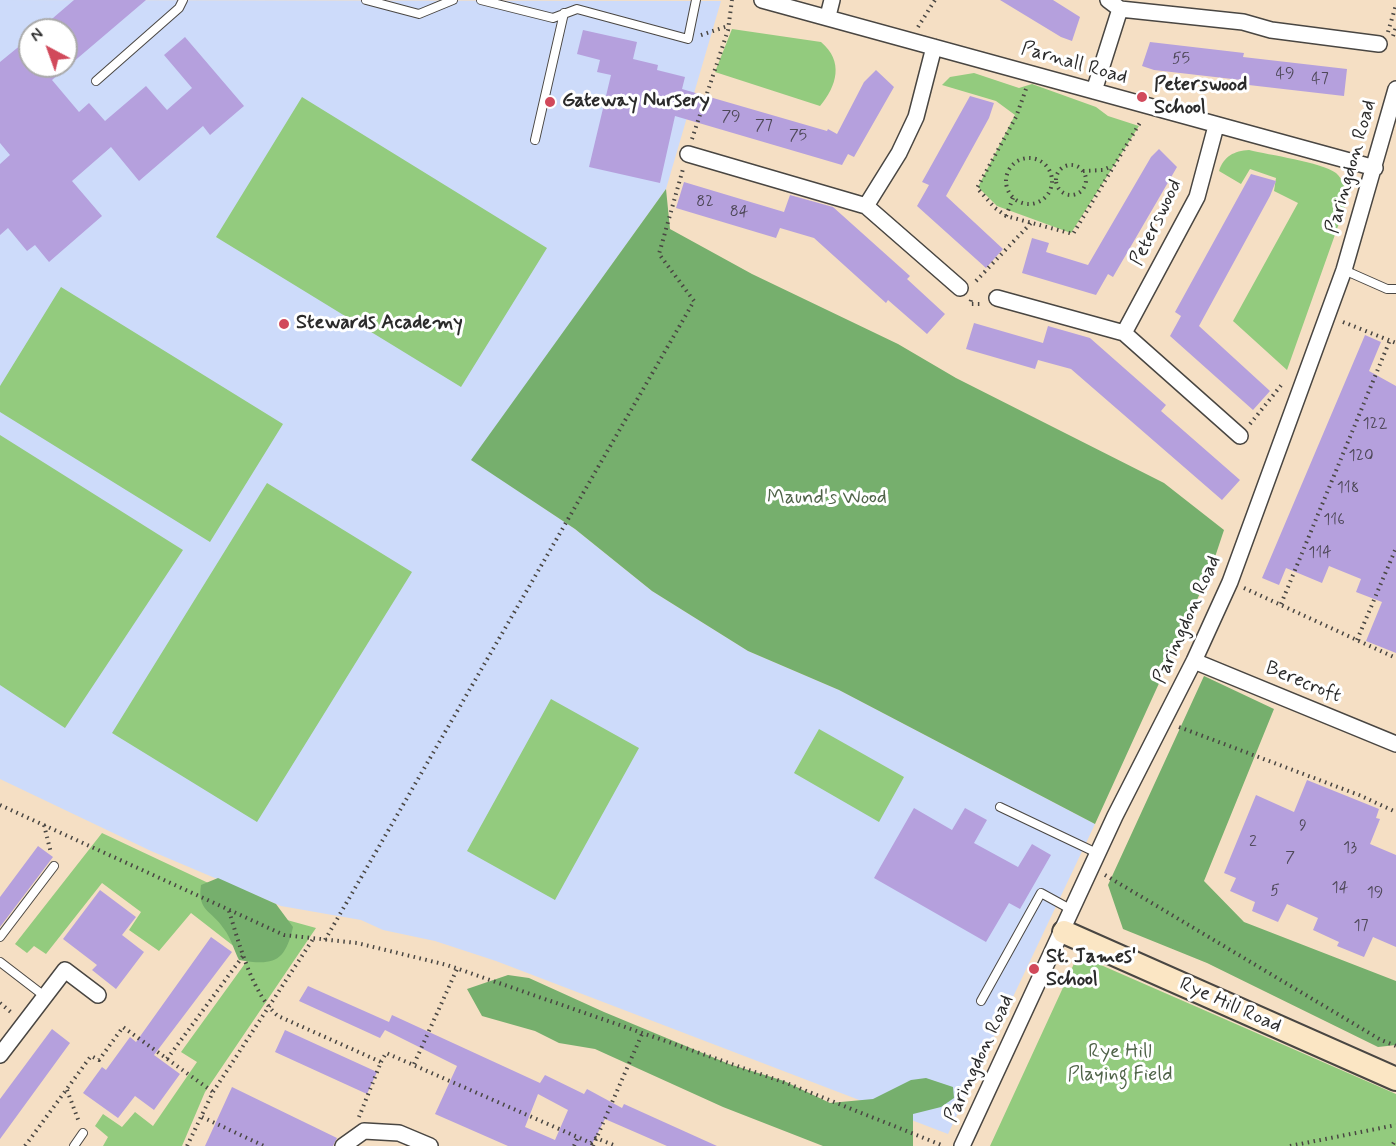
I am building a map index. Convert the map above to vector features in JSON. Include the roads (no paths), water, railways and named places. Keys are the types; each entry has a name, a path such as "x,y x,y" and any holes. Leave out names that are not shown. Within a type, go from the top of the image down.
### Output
{"street":[{"name":"Parnall Road","path":"762,0 828,16 1216,126 1375,168"},
{"path":"828,16 832,0"},
{"path":"1094,91 1114,4 1243,22 1270,30 1379,44"},
{"path":"866,206 899,153 916,117 934,47"},
{"name":"Paringdon Road","path":"962,1146 1230,582 1344,270 1396,89"},
{"name":"Peterswood","path":"1124,333 1193,205 1216,126"},
{"path":"687,154 866,206 963,289"},
{"path":"996,298 1124,333 1240,436"},
{"name":"Berecroft","path":"1194,661 1396,744"},
{"name":"Rye Hill Road","path":"1064,932 1396,1079"},
{"path":"0,1055 65,970 98,995"},
{"path":"343,1146 364,1131 399,1133 430,1146"}],"lane":[{"path":"96,81 179,8 183,0"},
{"path":"366,0 418,14 453,0"},
{"path":"482,0 553,18 578,9 688,39 696,0"},
{"path":"535,140 564,14"},
{"path":"1344,270 1387,289 1396,289"},
{"path":"1000,807 1099,854"},
{"path":"0,937 54,866"},
{"path":"981,1001 1041,893 1073,911"},
{"path":"0,962 44,995"},
{"path":"74,1146 83,1133"}],"place":[{"name":"Peterswood School","path":"1142,97"},
{"name":"Gateway Nursery","path":"550,102"},
{"name":"Stewards Academy","path":"284,324"},
{"name":"St. James' School","path":"1034,969"}],"park label":[{"name":"Maund's Wood","path":"827,499"},
{"name":"Rye Hill Playing Field","path":"1120,1064"}]}
